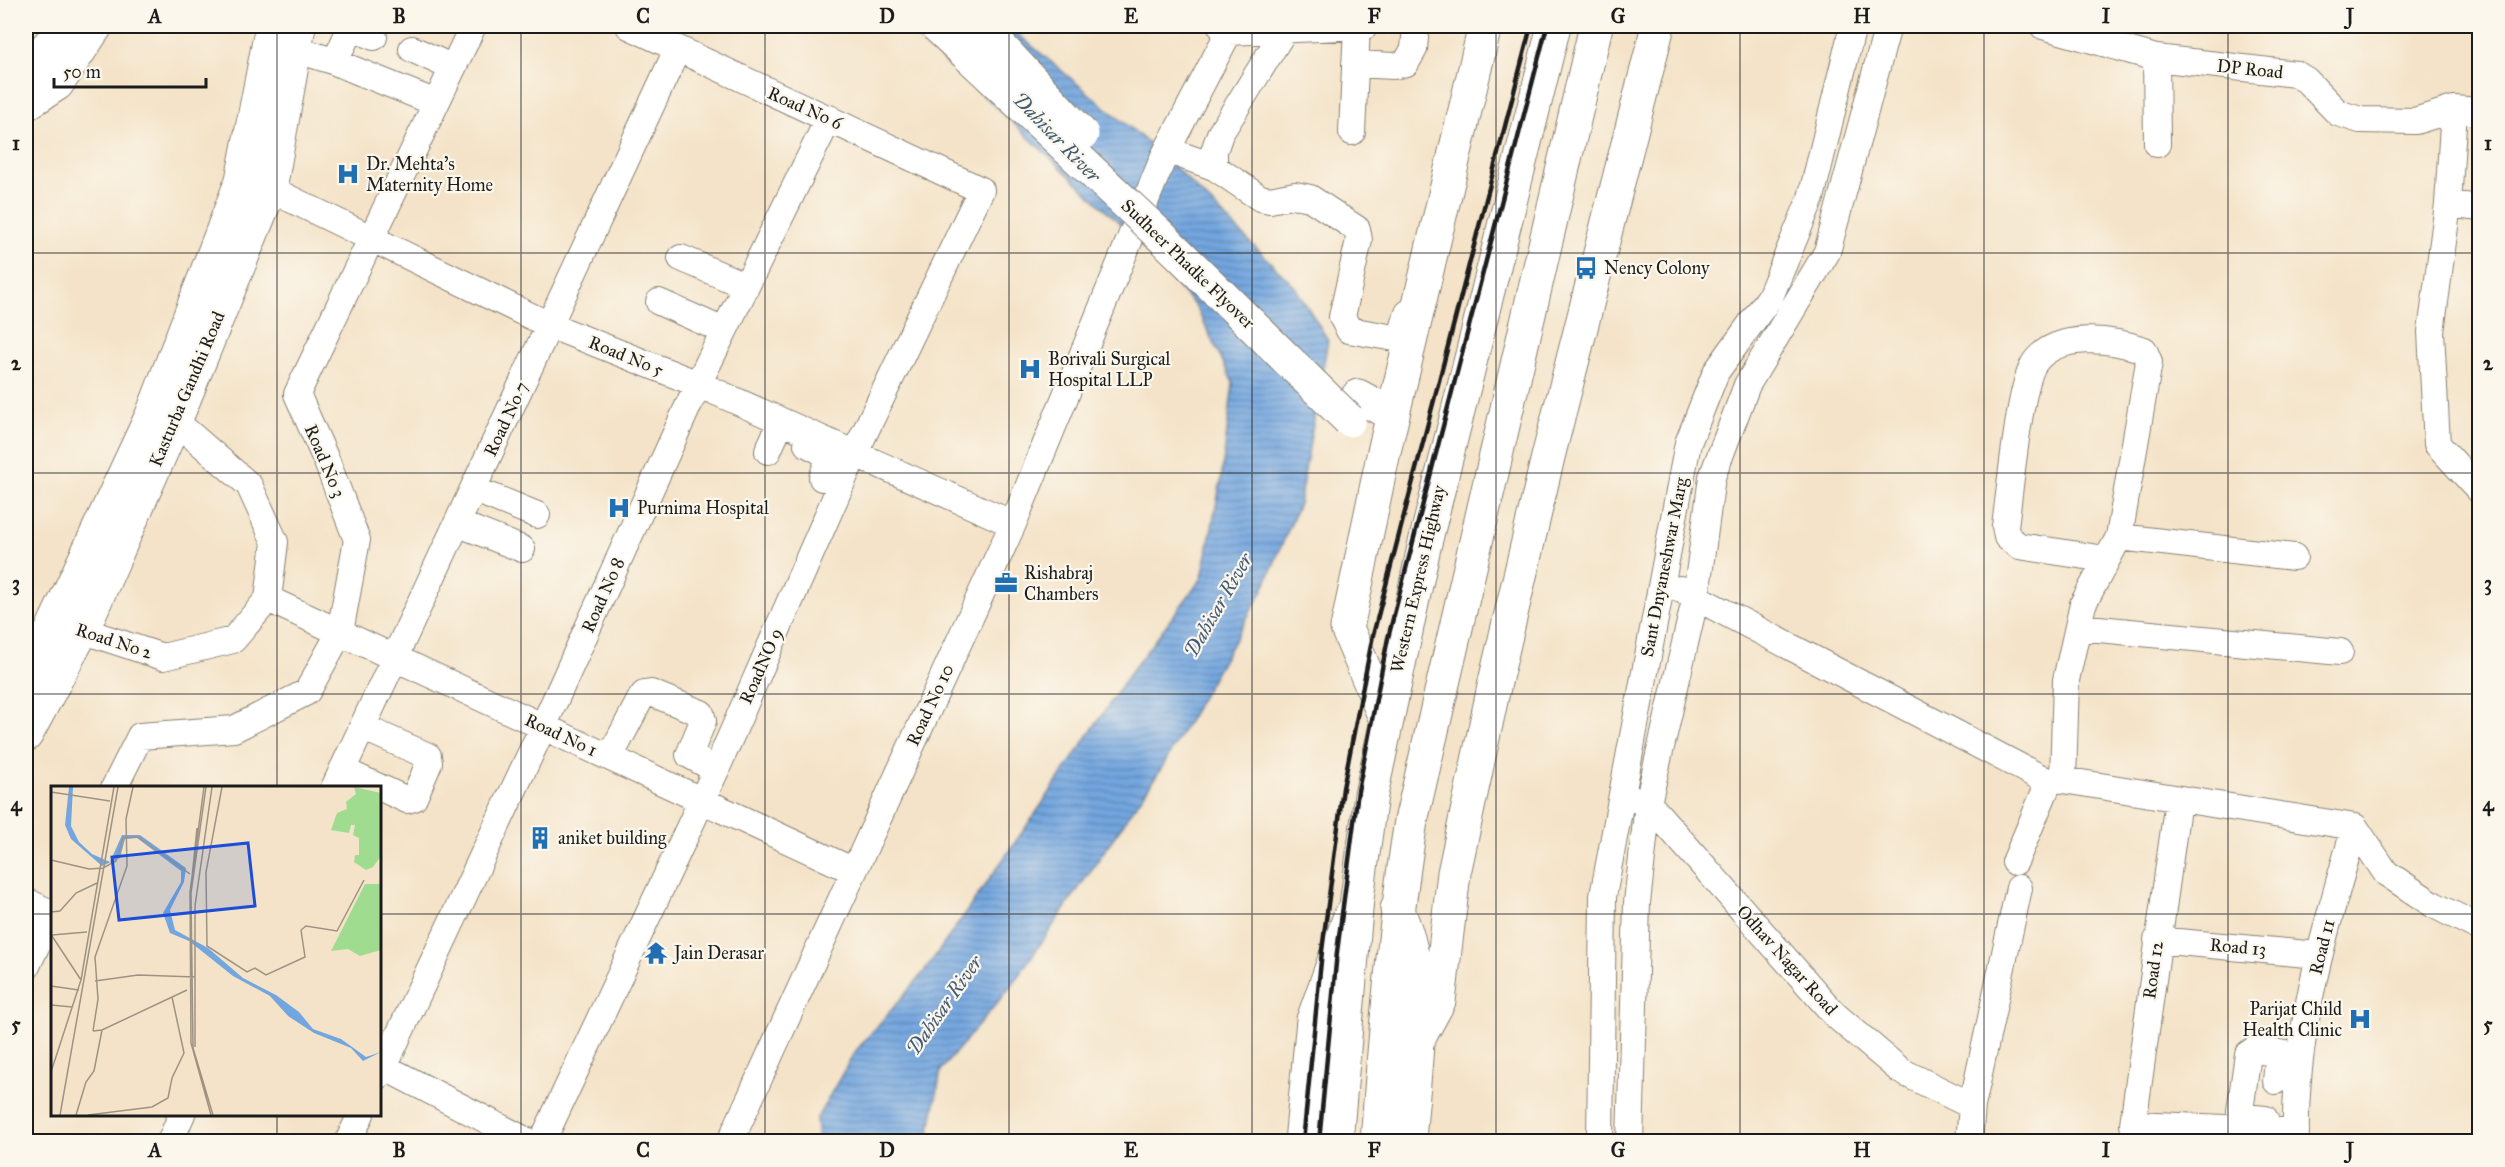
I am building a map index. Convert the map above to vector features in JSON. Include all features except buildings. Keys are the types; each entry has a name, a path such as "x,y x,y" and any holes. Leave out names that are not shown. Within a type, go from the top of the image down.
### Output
{"main road":[{"path":"27,69 44,26"},
{"path":"27,69 66,26"},
{"path":"57,84 96,26"},
{"path":"26,104 93,62 118,26"},
{"name":"Sudheer Phadke Flyover","path":"937,26 1163,238 1353,408 1394,415"},
{"name":"Sudheer Phadke Flyover","path":"981,26 1089,141 1342,386 1383,456"},
{"path":"1386,720 1347,628 1383,456 1485,26"},
{"name":"Western Express Highway","path":"1336,1142 1357,898 1371,795 1424,547 1554,26"},
{"path":"1377,1142 1397,909 1411,821 1434,714 1596,26"},
{"path":"1415,1045 1438,1001 1454,873 1495,682 1548,457 1658,26"},
{"name":"Kasturba Gandhi Road","path":"26,735 69,626 163,418 256,184 291,31"},
{"name":"Kasturba Gandhi Road","path":"26,685 69,626"},
{"path":"1302,1142 1313,1020 1357,898"},
{"path":"1397,909 1410,936 1418,995 1409,1142"}],"street":[{"name":"Road No 3","path":"115,786 140,736 234,729 307,692 340,632 357,540 327,462 297,394 473,26"},
{"name":"Road No 6","path":"629,26 981,190"},
{"path":"1227,28 1285,30 1361,26 1355,64 1352,132"},
{"path":"1355,64 1394,66 1406,63 1414,50 1416,26"},
{"path":"1165,153 1214,167 1260,198 1270,200 1295,195 1310,198 1357,229 1359,240 1342,317 1343,324 1349,330 1400,339 1405,328 1469,26"},
{"name":"Sant Dnyaneshwar Marg","path":"1600,1142 1603,896 1688,443 1716,372 1770,297 1810,198 1852,26"},
{"name":"Sant Dnyaneshwar Marg","path":"1630,1142 1637,903 1648,803 1696,596 1712,477 1747,385 1827,252 1888,26"},
{"name":"DP Road","path":"2043,26 2157,58 2296,74 2306,80 2338,113 2360,120 2415,121 2472,114"},
{"name":"Road No 10","path":"730,1142 1013,524 1165,153 1227,28"},
{"path":"335,62 349,31 357,30 374,37"},
{"path":"1214,167 1214,151 1220,134 1285,30"},
{"path":"291,31 335,62 436,104"},
{"name":"Road No 7","path":"342,777 367,729 394,658 477,491 549,325 677,50"},
{"path":"409,93 418,52 453,68"},
{"path":"2157,58 2157,144"},
{"path":"2472,114 2463,206 2431,332 2437,444 2480,491"},
{"name":"Road No 8","path":"381,1069 543,726 698,384 717,328 829,118"},
{"name":"Road No 5","path":"256,184 549,325 698,384 792,436 834,472 1013,524"},
{"name":"RoadNO 9","path":"542,1142 716,770 834,472 981,190"},
{"path":"681,258 739,283"},
{"path":"658,302 717,328"},
{"path":"2105,559 2019,546 2007,537 2005,526 2025,389 2034,363 2058,346 2081,340 2130,345 2144,350 2149,362 2119,537 2105,559 2083,604 2066,680 2063,780 2355,827 2386,873 2434,905 2480,928"},
{"path":"163,418 249,485 274,542 268,600"},
{"path":"477,491 537,515"},
{"path":"461,524 522,549"},
{"path":"2119,537 2294,557"},
{"path":"1662,580 2049,782 2015,862"},
{"name":"Road No 1","path":"268,600 854,870"},
{"name":"Road No 2","path":"69,626 163,657 233,640 268,600"},
{"path":"2078,627 2340,652"},
{"path":"610,758 641,698 644,694 651,693 701,713 703,721 689,755 716,770"},
{"path":"367,729 428,756 429,763 414,798 407,800 381,791"},
{"path":"342,777 367,786"},
{"path":"1621,796 1648,803"},
{"name":"Road 12","path":"2134,1133 2157,940 2178,800"},
{"name":"Odhav Nagar Road","path":"1648,803 1835,1015 1901,1071 1972,1106"},
{"name":"Road 11","path":"2296,1136 2290,1054 2355,827"},
{"path":"1969,1142 1972,1106 2019,888"},
{"path":"26,901 51,913"},
{"path":"26,968 51,915"},
{"name":"Road 13","path":"2157,940 2318,955"},
{"path":"2265,1119 2244,1117 2240,1111 2248,1054 2254,1050 2290,1054 2276,1081"},
{"path":"381,1069 529,1142"},
{"path":"170,1142 181,1116"},
{"path":"348,1142 360,1116"},
{"path":"2134,1133 2296,1136"}],"water":[{"name":"Dahisar River","path":"903,26 1008,26 1164,156 1295,287 1328,340 1299,504 1263,590 1161,769 1012,985 941,1070 928,1141 818,1141 816,1120 854,1053 924,972 1040,807 1130,673 1202,578 1221,480 1233,383 1196,307 1125,228 994,105"}],"pier":[{"path":"26,26 116,26 127,32 74,106 48,129 26,136"}],"railway":[{"path":"1303,1142 1322,951 1343,788 1373,635 1531,26"},
{"path":"1319,1142 1337,952 1358,791 1388,638 1547,26"}],"place":[{"name":"Dr. Mehta's Maternity Home","path":"348,174"},
{"name":"Nency Colony","path":"1586,268"},
{"name":"Borivali Surgical Hospital LLP","path":"1030,369"},
{"name":"Purnima Hospital","path":"619,508"},
{"name":"Rishabraj Chambers","path":"1006,583"},
{"name":"aniket building","path":"540,838"},
{"name":"Jain Derasar","path":"656,953"},
{"name":"Parijat Child Health Clinic","path":"2360,1019"}]}
